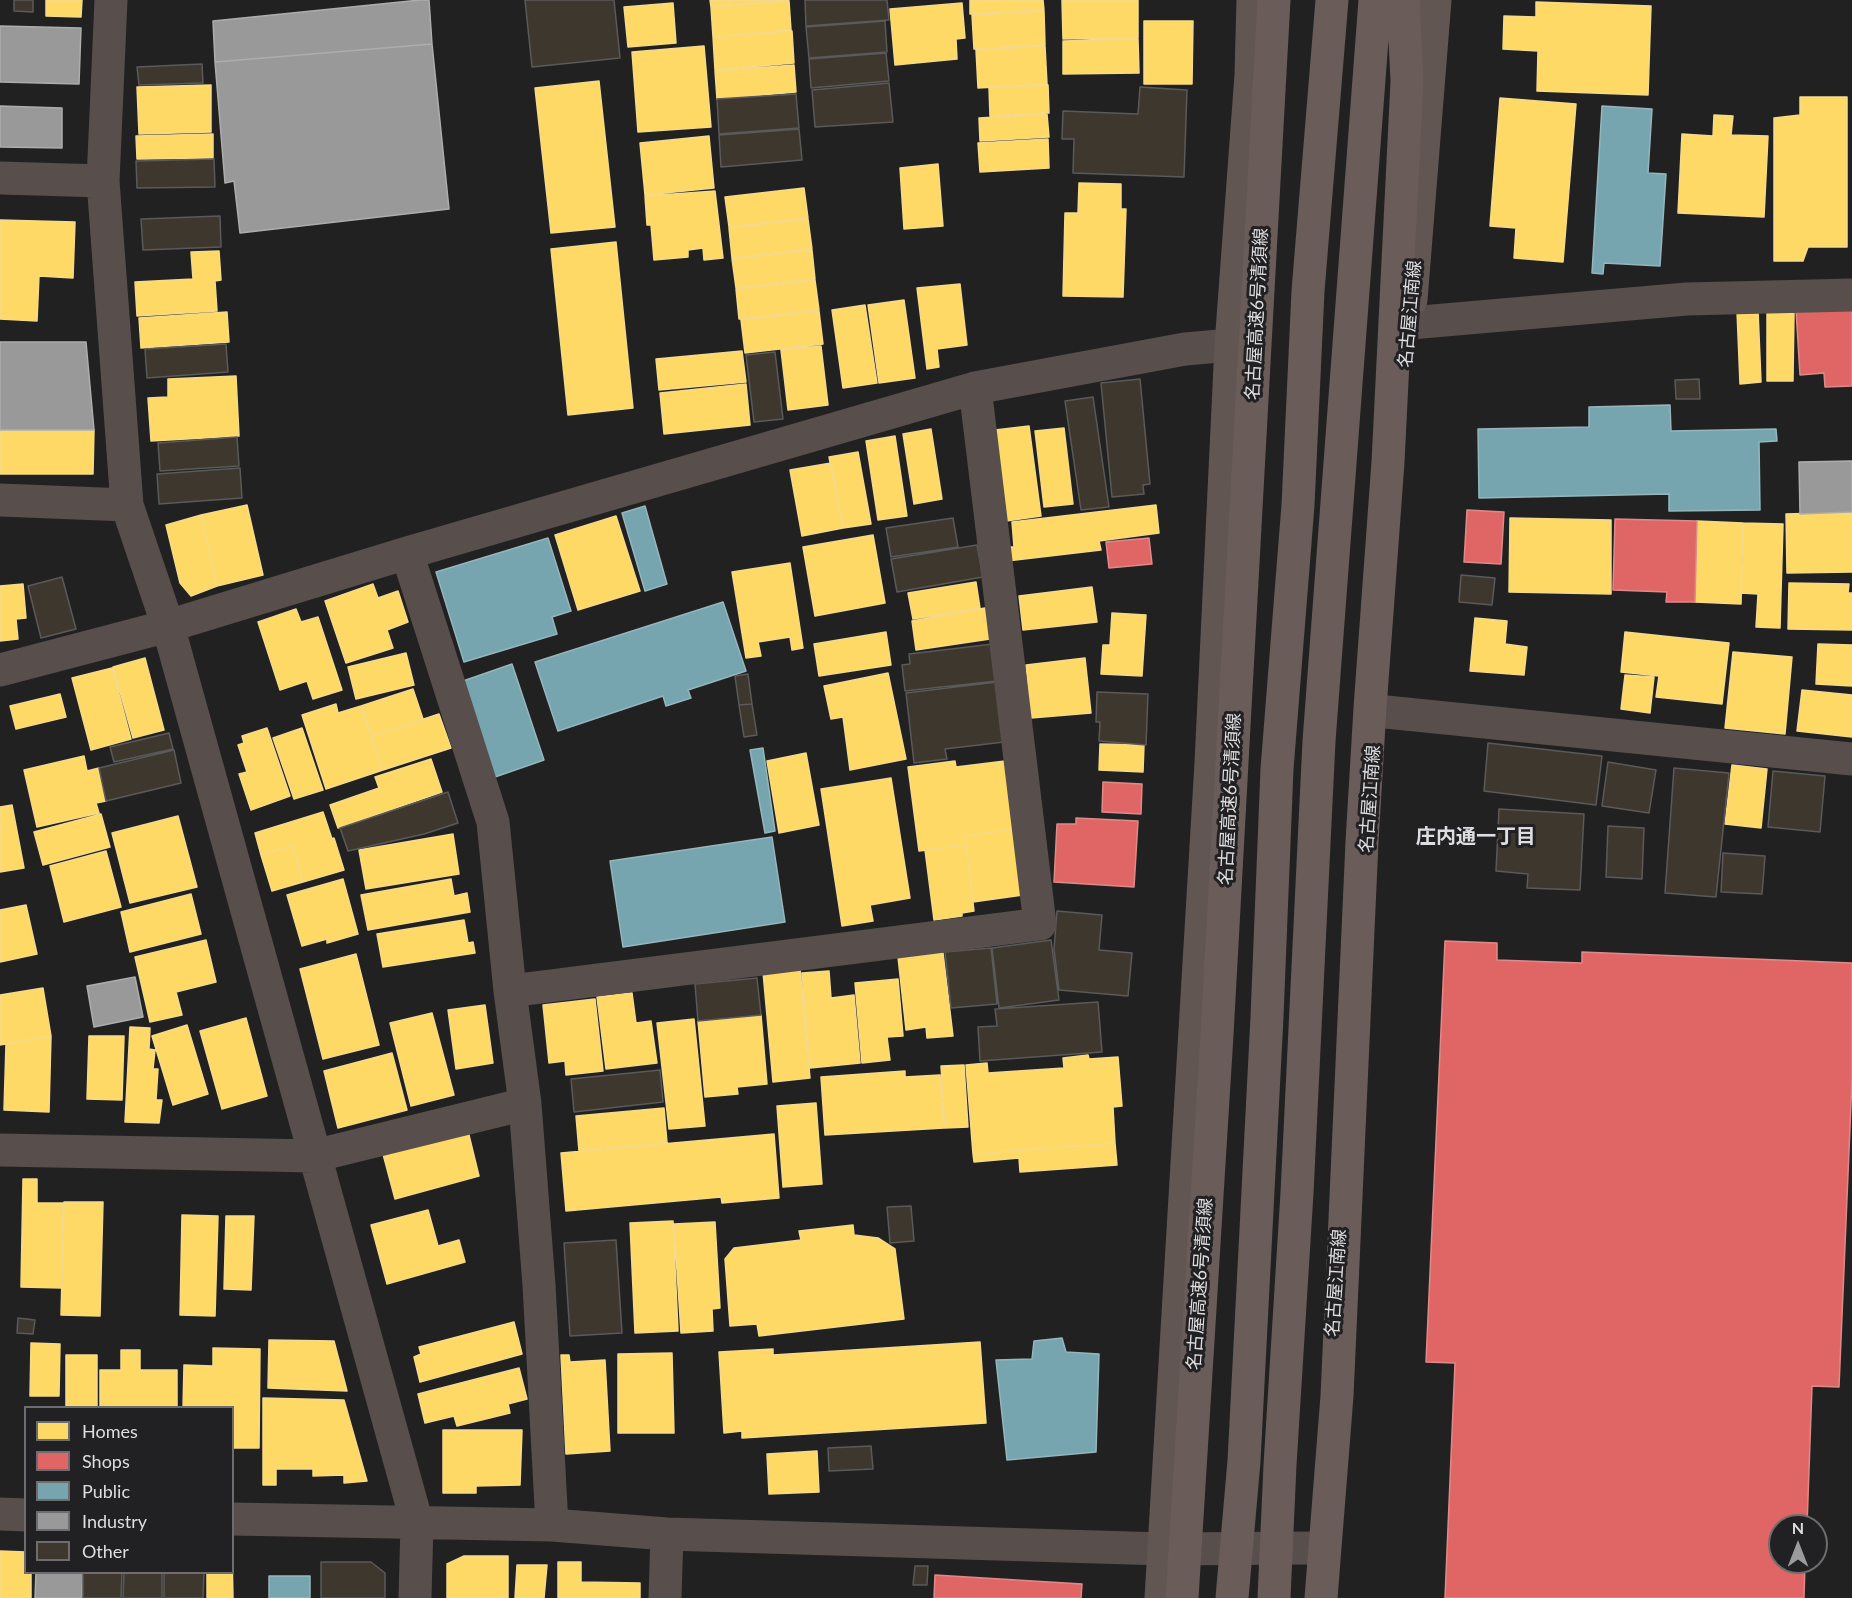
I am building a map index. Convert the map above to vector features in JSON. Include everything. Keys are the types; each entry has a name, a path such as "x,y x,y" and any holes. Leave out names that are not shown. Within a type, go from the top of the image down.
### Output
{"highway":[{"name":"名古屋高速6号清須線","path":"1182,1598 1217,1035 1274,0"},
{"path":"1232,1598 1244,1461 1277,769 1298,506 1308,291 1332,0"},
{"path":"1275,1598 1280,1465 1297,1193 1319,741 1375,0"},
{"path":"1320,1598 1337,1396 1364,809 1388,462 1407,81 1403,0"}],"main road":[{"path":"1161,1598 1211,763 1232,345 1251,75 1253,0"},
{"name":"名古屋江南線","path":"1315,1598 1376,711 1435,0"}],"street":[{"path":"111,0 104,181 127,505 168,626 417,1523 415,1598"},
{"path":"0,178 104,181"},
{"path":"1410,323 1688,299 1852,295"},
{"path":"0,670 168,626 407,553 975,388 1185,349 1232,345"},
{"path":"510,991 1040,924 975,388"},
{"path":"0,500 127,505"},
{"path":"407,553 493,822 510,991 525,1104 539,1285 552,1525"},
{"path":"1376,711 1852,759"},
{"path":"0,1150 314,1156 525,1104"},
{"path":"0,1514 24,1515"},
{"path":"234,1519 552,1525 668,1534 1163,1549 1317,1548"},
{"path":"665,1598 668,1534"}],"building: Homes":[{"path":"46,0 82,0 81,17 46,16"},
{"path":"710,0 789,0 711,7"},
{"path":"970,0 1043,0 1044,10 970,14"},
{"path":"1062,0 1138,0 1138,38 1063,39"},
{"path":"789,1 791,30 713,37 711,7"},
{"path":"1536,2 1651,6 1648,95 1537,91 1538,51 1503,49 1504,16 1536,17"},
{"path":"673,3 676,43 628,47 624,7"},
{"path":"962,3 965,38 956,39 957,59 895,65 890,9"},
{"path":"1044,11 1045,45 974,49 972,15"},
{"path":"1144,21 1193,21 1192,84 1144,84"},
{"path":"792,31 794,63 715,70 713,37"},
{"path":"1138,39 1139,73 1063,74 1063,41"},
{"path":"704,46 711,127 638,132 632,52"},
{"path":"1045,46 1047,84 978,88 976,50"},
{"path":"794,65 796,92 717,99 715,71"},
{"path":"599,81 615,227 551,233 535,88"},
{"path":"211,85 211,132 139,134 137,87"},
{"path":"1048,85 1049,113 990,116 989,88"},
{"path":"1800,97 1847,97 1847,247 1808,247 1803,261 1774,261 1774,118 1800,115"},
{"path":"1500,98 1576,104 1563,262 1514,258 1516,228 1490,226"},
{"path":"1047,114 1049,137 980,141 979,118"},
{"path":"1714,115 1733,116 1731,135 1768,136 1764,217 1678,213 1682,134 1713,136"},
{"path":"213,134 213,158 137,159 136,136"},
{"path":"709,136 714,188 645,195 640,143"},
{"path":"1048,139 1049,168 980,172 978,143"},
{"path":"938,164 943,226 904,229 900,168"},
{"path":"1079,183 1121,184 1121,209 1126,209 1123,297 1063,296 1065,213 1078,213"},
{"path":"804,188 808,218 729,227 725,197"},
{"path":"715,191 723,258 704,260 703,248 688,250 688,257 654,260 651,225 647,225 645,196"},
{"path":"808,219 812,249 732,258 729,228"},
{"path":"0,220 75,222 73,278 39,276 37,321 0,319"},
{"path":"616,242 633,408 568,415 551,249"},
{"path":"812,250 815,279 736,288 732,259"},
{"path":"219,251 221,280 215,281 217,311 137,316 135,282 193,279 191,252"},
{"path":"815,280 819,310 739,319 736,289"},
{"path":"960,284 967,345 937,349 939,367 927,369 917,288"},
{"path":"904,300 915,378 879,383 868,305"},
{"path":"865,305 877,383 843,388 832,310"},
{"path":"1758,310 1761,382 1740,384 1737,311"},
{"path":"819,311 823,344 745,353 741,320"},
{"path":"227,312 229,342 141,348 139,318"},
{"path":"1767,313 1794,313 1793,381 1767,381"},
{"path":"821,346 828,405 788,410 781,350"},
{"path":"742,351 746,382 659,390 656,359"},
{"path":"236,376 239,436 151,441 148,398 168,397 168,379"},
{"path":"746,384 750,425 664,434 660,393"},
{"path":"1029,426 1041,516 1006,521 995,430"},
{"path":"1064,428 1073,504 1044,507 1035,431"},
{"path":"931,429 942,499 914,504 903,434"},
{"path":"0,430 94,430 93,474 0,474"},
{"path":"895,436 907,516 878,520 866,441"},
{"path":"858,452 871,524 843,528 829,457"},
{"path":"831,463 843,528 802,536 790,470"},
{"path":"247,505 263,575 217,586 201,515"},
{"path":"1156,505 1159,533 1099,541 1101,550 1007,561 1006,547 1014,547 1012,522"},
{"path":"1852,512 1852,572 1787,573 1786,514"},
{"path":"201,515 217,586 191,596 180,583 166,525"},
{"path":"616,516 640,591 578,610 555,535"},
{"path":"1510,518 1611,520 1611,594 1509,592"},
{"path":"1697,521 1743,523 1741,604 1695,602"},
{"path":"1743,523 1783,524 1780,628 1756,627 1758,594 1741,593"},
{"path":"873,535 885,603 815,616 803,547"},
{"path":"790,563 803,648 792,650 790,637 758,642 761,656 746,658 732,572"},
{"path":"976,582 980,608 913,619 908,593"},
{"path":"1789,583 1849,584 1848,593 1852,593 1852,630 1788,629"},
{"path":"23,584 26,618 16,619 18,639 0,641 0,586"},
{"path":"373,584 378,598 398,591 408,622 387,630 393,648 346,663 325,601"},
{"path":"1092,587 1097,622 1023,630 1019,596"},
{"path":"985,608 990,639 916,650 912,621"},
{"path":"296,609 301,622 318,617 342,690 313,699 307,681 280,690 258,622"},
{"path":"1112,613 1146,615 1142,676 1101,674 1103,645 1110,645"},
{"path":"1475,618 1507,621 1505,644 1527,647 1524,675 1470,671"},
{"path":"886,632 891,665 819,676 814,644"},
{"path":"1625,632 1729,643 1722,704 1656,697 1659,676 1621,672"},
{"path":"1818,644 1852,645 1852,686 1816,684"},
{"path":"1733,652 1792,657 1785,734 1725,728"},
{"path":"406,653 414,685 356,699 348,667"},
{"path":"145,658 164,730 133,738 113,667"},
{"path":"1085,658 1091,713 1031,718 1026,665"},
{"path":"112,668 131,739 91,750 72,678"},
{"path":"888,673 906,759 850,770 843,717 831,719 824,686"},
{"path":"1625,675 1654,677 1650,713 1621,709"},
{"path":"413,689 423,719 372,736 361,706"},
{"path":"1802,690 1852,695 1852,737 1797,731"},
{"path":"60,694 66,717 16,729 10,706"},
{"path":"336,704 338,713 361,706 383,770 326,789 302,715"},
{"path":"439,714 451,748 383,770 372,736"},
{"path":"267,728 290,796 251,810 239,774 247,772 238,745 244,743 242,736"},
{"path":"302,728 323,790 294,799 273,738"},
{"path":"1100,744 1144,745 1143,772 1099,770"},
{"path":"806,753 819,825 779,833 767,761"},
{"path":"84,756 87,771 99,768 106,801 96,803 99,813 37,827 24,770"},
{"path":"431,759 442,792 338,828 330,805 379,788 375,777"},
{"path":"955,761 956,767 1005,761 1014,829 965,836 966,845 919,851 908,767"},
{"path":"1732,765 1767,769 1761,828 1725,824"},
{"path":"891,778 910,898 870,905 873,921 842,926 821,789"},
{"path":"12,805 24,868 0,872 0,807"},
{"path":"323,812 344,870 303,882 292,846 261,855 255,833"},
{"path":"101,814 110,847 43,865 34,832"},
{"path":"178,816 197,887 130,903 112,833"},
{"path":"1014,829 1023,895 973,902 965,836"},
{"path":"453,834 459,874 366,889 359,850"},
{"path":"966,845 974,911 962,913 962,916 934,920 925,850"},
{"path":"292,846 303,882 272,891 261,855"},
{"path":"106,851 121,907 64,922 50,866"},
{"path":"343,879 358,934 327,943 327,939 302,946 287,895"},
{"path":"451,879 454,896 467,893 470,912 368,930 361,895"},
{"path":"191,894 201,934 130,952 121,912"},
{"path":"26,905 37,954 0,962 0,910"},
{"path":"464,920 468,943 473,942 475,953 383,967 377,934"},
{"path":"206,940 216,982 176,992 182,1015 150,1022 135,957"},
{"path":"943,953 953,1036 927,1038 926,1027 906,1030 898,957"},
{"path":"356,954 379,1045 323,1059 300,969"},
{"path":"800,969 810,1078 773,1082 763,972"},
{"path":"829,971 831,998 854,995 860,1063 810,1068 802,973"},
{"path":"898,979 903,1036 887,1037 890,1060 862,1063 855,983"},
{"path":"43,988 51,1036 0,1045 0,995"},
{"path":"632,993 636,1023 651,1021 657,1063 606,1069 597,997"},
{"path":"595,999 603,1071 566,1075 565,1061 549,1063 543,1005"},
{"path":"485,1005 493,1063 456,1069 448,1010"},
{"path":"432,1013 454,1095 411,1106 390,1023"},
{"path":"761,1015 767,1084 737,1087 738,1094 705,1097 698,1021"},
{"path":"246,1018 267,1096 222,1109 200,1031"},
{"path":"694,1019 705,1126 669,1129 657,1023"},
{"path":"187,1025 208,1094 173,1105 152,1036"},
{"path":"130,1027 150,1028 149,1049 155,1050 153,1069 158,1069 156,1100 162,1100 159,1123 125,1122"},
{"path":"51,1036 49,1112 4,1110 6,1044"},
{"path":"89,1036 124,1036 122,1100 87,1099"},
{"path":"392,1053 407,1110 338,1128 324,1071"},
{"path":"1088,1055 1089,1059 1118,1057 1122,1106 1113,1107 1115,1143 973,1154 966,1065 987,1063 988,1073 1064,1068 1063,1058"},
{"path":"964,1065 968,1127 945,1128 941,1066"},
{"path":"905,1071 905,1077 940,1075 944,1128 825,1135 821,1077"},
{"path":"816,1103 822,1184 783,1187 777,1106"},
{"path":"664,1108 667,1143 579,1151 576,1116"},
{"path":"468,1131 479,1176 395,1199 383,1154"},
{"path":"774,1134 779,1198 722,1203 721,1197 566,1211 561,1153"},
{"path":"1115,1143 1117,1165 1020,1172 1019,1158 974,1162 973,1154"},
{"path":"23,1179 37,1179 37,1203 63,1203 62,1288 21,1287"},
{"path":"64,1202 103,1202 100,1316 61,1315"},
{"path":"428,1210 438,1246 459,1240 465,1262 387,1284 371,1225"},
{"path":"182,1215 218,1216 215,1316 180,1315"},
{"path":"226,1216 254,1216 251,1290 224,1289"},
{"path":"673,1221 678,1331 635,1333 630,1223"},
{"path":"715,1222 720,1308 712,1309 713,1331 681,1333 674,1224"},
{"path":"853,1225 854,1235 878,1238 895,1249 904,1319 759,1336 757,1324 730,1326 725,1259 734,1248 801,1240 799,1231"},
{"path":"514,1322 522,1354 420,1382 414,1357 421,1354 419,1347"},
{"path":"269,1340 334,1341 347,1391 268,1388"},
{"path":"980,1342 986,1423 742,1438 742,1431 724,1433 719,1352 773,1349 773,1355"},
{"path":"31,1343 60,1344 59,1396 30,1396"},
{"path":"213,1348 260,1349 259,1448 234,1448 234,1406 183,1406 184,1365 213,1366"},
{"path":"121,1350 140,1350 140,1370 177,1370 177,1406 100,1406 100,1370 121,1370"},
{"path":"672,1353 674,1433 618,1433 618,1354"},
{"path":"66,1355 97,1355 97,1406 66,1406"},
{"path":"561,1355 569,1355 570,1362 605,1360 610,1451 566,1454"},
{"path":"519,1368 527,1399 508,1404 510,1413 457,1426 454,1416 425,1423 418,1394"},
{"path":"263,1398 344,1400 367,1481 344,1483 344,1475 313,1476 313,1469 276,1469 276,1485 263,1485"},
{"path":"443,1430 522,1430 520,1485 476,1486 476,1493 443,1493"},
{"path":"817,1451 819,1492 769,1494 767,1454"},
{"path":"0,1551 24,1552 24,1574 31,1574 31,1598 0,1598"},
{"path":"464,1556 508,1556 508,1598 447,1598 447,1564"},
{"path":"558,1562 581,1562 581,1582 640,1583 640,1598 558,1598"},
{"path":"517,1565 547,1565 544,1598 515,1598"},
{"path":"207,1574 232,1574 233,1598 207,1598"}],"building: Shops":[{"path":"1852,306 1852,386 1825,387 1824,373 1800,375 1796,310"},
{"path":"1467,510 1504,512 1501,564 1464,562"},
{"path":"1615,519 1697,521 1695,602 1666,602 1667,592 1613,590"},
{"path":"1149,538 1152,564 1109,568 1106,542"},
{"path":"1103,782 1142,784 1141,814 1102,812"},
{"path":"1076,818 1138,821 1134,887 1054,882 1057,824 1076,824"},
{"path":"1445,941 1497,943 1497,960 1582,963 1582,952 1852,963 1852,1080 1839,1387 1812,1386 1807,1514 1768,1514 1768,1574 1805,1574 1804,1598 1445,1598 1455,1363 1426,1362"},
{"path":"935,1575 1082,1584 1081,1598 934,1598"}],"building: Public":[{"path":"1602,106 1652,109 1648,173 1666,174 1660,266 1604,263 1603,274 1592,273"},
{"path":"1670,405 1671,431 1776,429 1777,441 1759,442 1760,510 1669,511 1669,494 1479,498 1478,429 1589,427 1589,407"},
{"path":"645,506 667,584 645,591 622,513"},
{"path":"548,538 571,611 552,617 557,634 464,662 436,572"},
{"path":"723,602 746,671 688,690 691,698 666,706 663,696 558,731 535,662"},
{"path":"512,664 544,760 495,777 463,681"},
{"path":"763,748 775,831 765,833 750,750"},
{"path":"772,837 785,922 623,947 610,861"},
{"path":"1062,1338 1066,1352 1099,1354 1096,1452 1007,1460 996,1360 1032,1359 1034,1341"},
{"path":"269,1576 310,1576 310,1598 269,1598"}],"building: Industry":[{"path":"429,0 432,44 215,62 213,21"},
{"path":"0,26 81,28 79,84 0,82"},
{"path":"432,44 449,209 240,233 234,181 225,183 215,62"},
{"path":"0,106 62,108 62,148 0,147"},
{"path":"0,342 86,342 94,430 0,430"},
{"path":"1852,461 1852,512 1800,514 1799,462"},
{"path":"135,977 143,1017 94,1027 87,986"},
{"path":"36,1574 83,1574 82,1598 35,1598"}],"building: Other":[{"path":"14,0 33,0 33,12 14,11"},
{"path":"525,0 614,0 620,58 532,67"},
{"path":"805,0 887,0 889,20 806,26"},
{"path":"885,21 887,52 809,58 806,27"},
{"path":"886,53 889,81 811,88 809,59"},
{"path":"202,64 203,83 139,85 137,67"},
{"path":"889,83 893,122 815,127 812,90"},
{"path":"1140,87 1187,90 1184,177 1073,173 1074,139 1062,139 1063,111 1138,114"},
{"path":"796,94 799,128 719,134 717,99"},
{"path":"799,129 802,160 721,167 719,135"},
{"path":"214,159 215,187 137,188 136,161"},
{"path":"220,216 221,247 143,250 141,219"},
{"path":"226,344 228,372 147,378 145,349"},
{"path":"775,352 783,419 754,422 746,355"},
{"path":"1140,379 1150,484 1143,485 1144,494 1112,497 1101,383"},
{"path":"1699,379 1700,399 1676,399 1675,380"},
{"path":"1093,397 1109,507 1081,510 1065,401"},
{"path":"237,437 239,466 160,471 158,443"},
{"path":"240,468 242,498 159,504 157,474"},
{"path":"953,518 958,547 891,557 886,528"},
{"path":"977,545 983,577 897,592 891,559"},
{"path":"1461,575 1495,578 1492,605 1459,602"},
{"path":"62,577 76,629 41,638 28,586"},
{"path":"993,644 997,681 905,691 902,665 910,664 909,654"},
{"path":"748,674 752,704 739,705 735,676"},
{"path":"997,682 1004,742 945,749 947,759 914,763 906,693"},
{"path":"1097,692 1148,694 1146,745 1099,741 1100,722 1096,722"},
{"path":"752,704 757,735 744,737 739,705"},
{"path":"169,733 173,749 114,762 110,747"},
{"path":"1488,743 1602,756 1596,805 1484,791"},
{"path":"174,750 181,783 106,801 99,768"},
{"path":"1608,762 1656,770 1649,813 1602,806"},
{"path":"1674,768 1729,773 1716,897 1665,893"},
{"path":"1773,771 1825,776 1820,832 1768,827"},
{"path":"448,792 458,823 424,834 348,851 340,828"},
{"path":"1499,809 1584,814 1580,890 1527,888 1528,874 1496,871"},
{"path":"1608,826 1644,828 1642,879 1606,877"},
{"path":"1723,853 1765,856 1762,894 1721,892"},
{"path":"1057,911 1102,915 1099,950 1132,953 1128,996 1059,990 1054,949"},
{"path":"1051,940 1059,1000 999,1008 992,948"},
{"path":"991,948 997,1004 951,1008 945,952"},
{"path":"757,978 761,1015 698,1021 695,984"},
{"path":"1098,1002 1102,1052 980,1061 978,1027 997,1026 995,1009"},
{"path":"660,1070 663,1102 574,1112 571,1079"},
{"path":"911,1206 914,1241 890,1243 887,1207"},
{"path":"616,1240 622,1333 570,1336 564,1243"},
{"path":"18,1318 35,1320 33,1334 17,1333"},
{"path":"871,1446 873,1469 829,1471 828,1448"},
{"path":"321,1562 371,1562 385,1573 385,1598 321,1598"},
{"path":"915,1566 928,1566 927,1585 913,1585"},
{"path":"83,1574 122,1574 121,1598 83,1598"},
{"path":"124,1574 162,1574 162,1598 123,1598"},
{"path":"164,1574 204,1574 203,1598 164,1598"}],"district":[{"name":"庄内通一丁目","path":"1476,837"}]}
